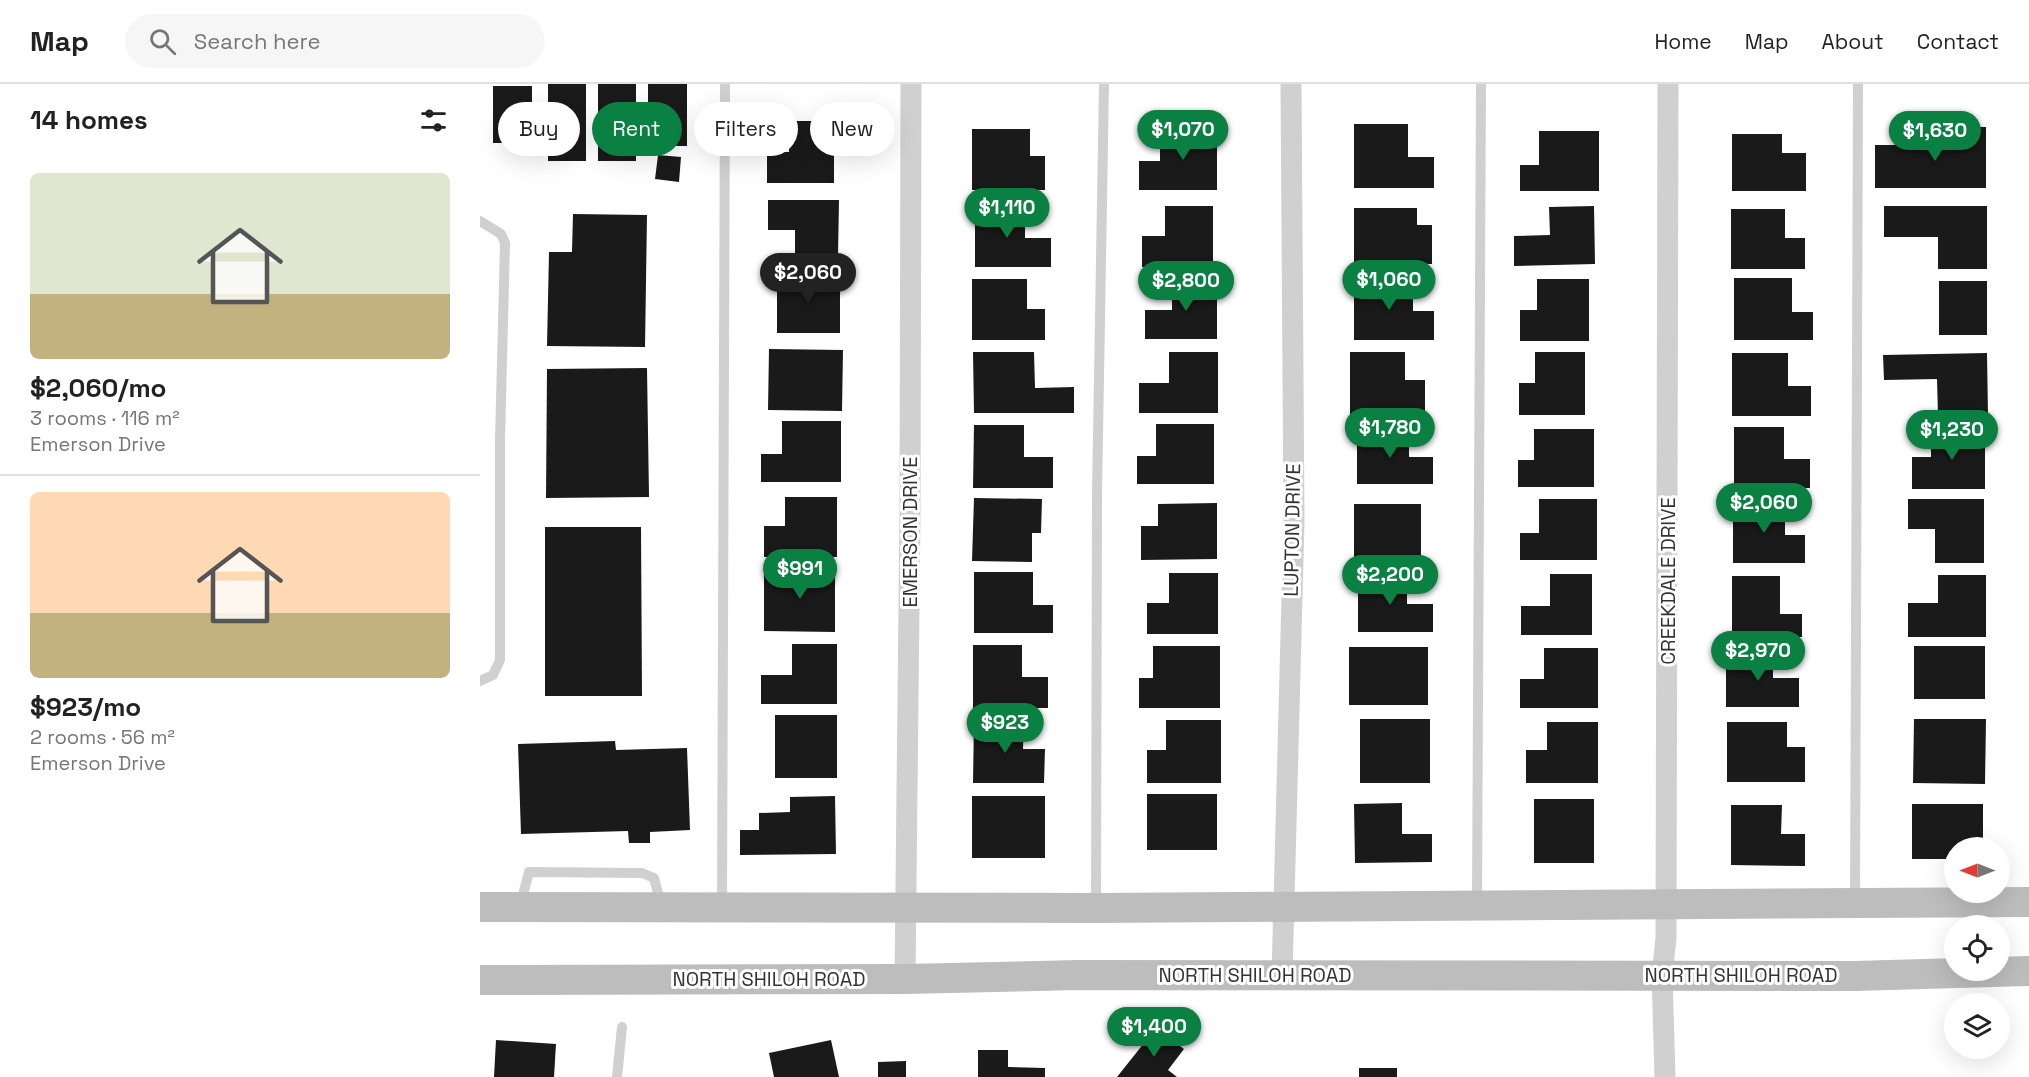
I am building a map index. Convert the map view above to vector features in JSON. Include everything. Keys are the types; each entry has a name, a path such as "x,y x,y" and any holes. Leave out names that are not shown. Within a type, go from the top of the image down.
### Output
{"main road":[{"path":"480,907 1096,908 2029,902"},
{"name":"NORTH SHILOH ROAD","path":"480,980 905,979 1078,975 1854,976 2029,971"}],"street":[{"name":"EMERSON DRIVE","path":"905,979 911,84"},
{"name":"LUPTON DRIVE","path":"1282,976 1294,521 1291,84"},
{"name":"CREEKDALE DRIVE","path":"1665,1077 1662,974 1666,903 1668,84"}],"lane":[{"path":"722,908 725,84"},
{"path":"1096,908 1097,495 1104,84"},
{"path":"1477,904 1481,84"},
{"path":"1855,903 1858,84"},
{"path":"480,221 501,234 505,243 505,258 500,440 500,660 493,675 480,681"},
{"path":"617,1077 622,1027"}],"building":[{"path":"548,84 586,84 586,161 548,161 548,156 580,156 580,102 548,102"},
{"path":"598,84 636,84 636,102 598,102"},
{"path":"648,84 687,84 687,146 682,146 682,102 648,102"},
{"path":"493,86 532,86 532,102 498,102 498,143 493,143"},
{"path":"798,121 810,121 810,156 834,156 834,183 767,183 767,156 798,156"},
{"path":"1354,124 1408,124 1408,157 1434,157 1434,188 1354,188"},
{"path":"1936,127 1986,127 1986,188 1875,188 1875,145 1936,145"},
{"path":"1160,128 1217,128 1217,190 1139,190 1139,161 1160,161"},
{"path":"972,129 1030,129 1030,156 1045,156 1045,190 972,190"},
{"path":"1539,131 1599,131 1599,191 1520,191 1520,165 1539,165"},
{"path":"1732,134 1782,134 1782,153 1806,153 1806,191 1732,191"},
{"path":"598,156 636,156 636,161 598,161"},
{"path":"658,156 681,157 679,182 655,179"},
{"path":"768,200 839,200 838,257 795,257 795,230 768,230"},
{"path":"975,205 1025,205 1025,238 1051,238 1051,267 975,267"},
{"path":"1165,206 1213,206 1213,267 1142,267 1142,236 1165,236"},
{"path":"1594,206 1595,264 1514,266 1514,236 1550,235 1549,207"},
{"path":"1884,206 1987,206 1987,269 1938,269 1938,237 1884,237"},
{"path":"1354,208 1417,208 1417,225 1432,225 1432,264 1354,264"},
{"path":"1731,209 1785,209 1785,238 1805,238 1805,269 1731,269"},
{"path":"573,214 647,215 645,347 547,346 549,252 572,252"},
{"path":"777,274 840,274 840,333 777,333"},
{"path":"1354,278 1413,278 1413,311 1434,311 1434,340 1354,340"},
{"path":"1734,278 1792,278 1792,312 1813,312 1813,340 1734,340"},
{"path":"972,279 1027,279 1027,309 1045,309 1045,340 972,340"},
{"path":"1172,279 1217,279 1217,339 1145,339 1145,310 1172,310"},
{"path":"1537,279 1589,279 1589,341 1520,341 1520,310 1537,310"},
{"path":"1939,281 1987,281 1987,335 1939,335"},
{"path":"769,349 843,350 842,411 768,410"},
{"path":"973,352 1034,352 1035,388 1074,387 1074,413 974,413"},
{"path":"1169,352 1218,352 1218,413 1139,413 1139,383 1169,383"},
{"path":"1350,352 1405,352 1405,380 1425,380 1425,415 1350,415"},
{"path":"1535,352 1585,352 1585,415 1519,415 1519,383 1535,383"},
{"path":"1732,353 1788,353 1788,386 1811,386 1811,416 1732,416"},
{"path":"1987,353 1988,415 1938,416 1937,379 1884,380 1883,355"},
{"path":"647,368 649,497 546,498 547,369"},
{"path":"782,421 841,421 841,482 761,482 761,454 782,454"},
{"path":"1156,424 1214,424 1214,484 1137,484 1137,456 1156,456"},
{"path":"974,425 1024,425 1024,457 1053,457 1053,488 973,488"},
{"path":"1734,427 1784,427 1784,459 1810,459 1810,488 1734,488"},
{"path":"1357,428 1409,428 1409,457 1433,457 1433,484 1357,484"},
{"path":"1931,428 1985,428 1985,489 1912,489 1912,457 1931,457"},
{"path":"1534,429 1594,429 1594,487 1518,487 1518,460 1534,460"},
{"path":"785,497 837,497 837,557 764,557 764,526 785,526"},
{"path":"974,498 1042,499 1041,533 1032,533 1032,562 972,561"},
{"path":"1539,499 1597,499 1597,560 1520,560 1520,533 1539,533"},
{"path":"1908,499 1984,499 1984,563 1935,563 1935,529 1908,529"},
{"path":"1733,500 1785,500 1785,535 1805,535 1805,563 1733,563"},
{"path":"1217,503 1217,559 1141,560 1141,526 1158,526 1158,504"},
{"path":"1354,504 1421,504 1421,563 1354,563"},
{"path":"545,527 641,527 642,696 545,696"},
{"path":"764,569 835,569 835,632 764,631"},
{"path":"974,572 1033,572 1033,605 1053,605 1053,633 974,633"},
{"path":"1169,573 1218,573 1218,634 1147,634 1147,603 1169,603"},
{"path":"1358,574 1407,574 1407,604 1433,604 1433,632 1358,632"},
{"path":"1550,574 1592,574 1592,635 1521,635 1521,606 1550,606"},
{"path":"1938,575 1986,575 1986,637 1908,637 1908,603 1938,603"},
{"path":"1732,576 1780,576 1780,614 1802,614 1802,637 1732,637"},
{"path":"792,644 837,644 837,704 761,704 761,675 792,675"},
{"path":"973,645 1022,645 1022,677 1048,677 1048,708 973,708"},
{"path":"1153,646 1220,646 1220,708 1139,708 1139,678 1153,678"},
{"path":"1914,646 1985,646 1985,699 1914,699"},
{"path":"1349,647 1428,647 1428,705 1349,705"},
{"path":"1544,648 1598,648 1598,708 1520,708 1520,679 1544,679"},
{"path":"1726,650 1773,650 1773,678 1799,678 1799,707 1726,707"},
{"path":"775,715 837,715 837,778 775,778"},
{"path":"974,719 1024,720 1023,749 1045,749 1044,783 973,783"},
{"path":"1360,719 1430,719 1430,783 1360,783"},
{"path":"1914,719 1986,719 1985,784 1913,783"},
{"path":"1166,720 1221,720 1221,783 1147,783 1147,750 1166,750"},
{"path":"1547,722 1598,722 1598,783 1526,783 1526,750 1547,750"},
{"path":"1727,722 1787,722 1787,747 1805,747 1805,782 1727,782"},
{"path":"615,741 616,750 687,748 690,830 650,832 650,843 629,843 628,831 521,834 518,744"},
{"path":"1147,794 1217,794 1217,850 1147,850"},
{"path":"835,796 836,854 740,855 740,830 759,830 759,813 790,812 790,797"},
{"path":"972,796 1045,796 1045,858 972,858"},
{"path":"1534,799 1594,799 1594,863 1534,863"},
{"path":"1402,803 1402,834 1432,834 1432,862 1355,863 1354,804"},
{"path":"1912,804 1983,804 1983,837 1944,837 1944,859 1912,859"},
{"path":"1731,805 1782,805 1781,834 1805,834 1805,866 1731,865"},
{"path":"1156,1028 1184,1049 1168,1070 1177,1077 1117,1077"},
{"path":"496,1040 556,1044 554,1077 494,1077"},
{"path":"831,1040 839,1077 774,1077 769,1053"},
{"path":"978,1050 1008,1050 1008,1067 1045,1068 1045,1077 978,1077"},
{"path":"906,1061 906,1077 878,1077 878,1062"},
{"path":"1359,1068 1397,1068 1397,1077 1359,1077"}]}
